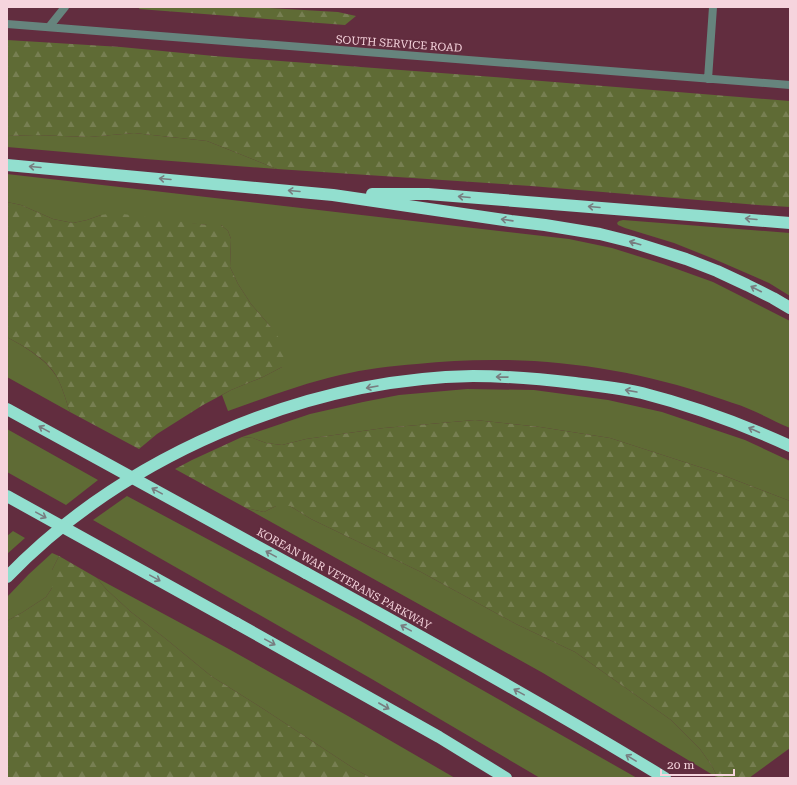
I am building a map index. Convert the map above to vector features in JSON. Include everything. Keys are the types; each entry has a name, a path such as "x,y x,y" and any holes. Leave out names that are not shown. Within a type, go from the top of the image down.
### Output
{"highway":[{"path":"7,165 333,195 600,234 632,242 686,259 748,285 790,308"},
{"path":"333,195 428,194 790,222"},
{"path":"7,577 34,550 96,501 131,478 168,457 202,440 276,411 318,398 390,383 486,376 514,377 597,386 641,393 708,412 790,446"},
{"name":"KOREAN WAR VETERANS PARKWAY","path":"7,408 403,626 665,778"},
{"path":"7,496 432,733 506,778"}],"street":[{"path":"49,27 65,7"},
{"path":"708,79 712,7"},
{"name":"SOUTH SERVICE ROAD","path":"7,24 790,85"}],"green space":[{"path":"140,7 267,7 338,12 356,16 345,25 139,9"},
{"path":"7,40 121,47 214,56 790,101 790,207 531,186 277,169 207,141 134,133 89,137 35,135 7,136"},
{"path":"134,133 207,141 277,169 7,147 7,136 35,135 89,137"},
{"path":"7,174 569,239 612,248 663,264 713,282 790,321 790,428 741,406 642,376 568,364 530,361 455,361 368,369 311,383 228,411 222,395 282,367 270,326 251,304 238,284 230,267 231,239 228,231 221,225 101,215 73,223 53,219 21,205 7,202"},
{"path":"7,202 21,205 53,219 73,223 101,215 115,213 207,225 221,225 228,231 231,239 230,267 238,284 251,304 282,342 286,356 282,367 263,377 231,390 203,405 157,434 139,449 70,412 60,383 49,366 36,355 7,337"},
{"path":"623,220 790,233 790,296 769,283 714,259 674,243 618,225 617,223 619,221"},
{"path":"7,337 36,355 54,372 70,412 7,377"},
{"path":"467,389 534,390 608,400 662,412 745,440 790,461 790,501 712,471 610,438 540,427 475,420 384,428 306,439 282,445 242,437 310,414 363,402 399,395"},
{"path":"475,420 540,427 610,438 712,471 790,501 790,748 749,778 718,778 712,766 700,749 671,720 575,652 516,624 421,572 311,519 290,506 276,506 264,512 246,508 175,469 242,437 282,445 306,439 384,428"},
{"path":"7,429 98,480 66,505 7,472"},
{"path":"127,496 359,620 637,778 540,778 370,678 93,520"},
{"path":"276,506 290,506 311,519 421,572 516,624 575,652 671,720 700,749 712,766 718,778 543,673 246,508 264,512"},
{"path":"13,531 25,538 7,554 7,536"},
{"path":"52,553 59,556 52,570 52,588 46,597 7,621 7,597"},
{"path":"59,556 97,578 106,589 131,612 211,676 353,768 371,778 7,778 7,621 46,597 52,588 52,570"},
{"path":"97,578 227,648 455,778 371,778 353,768 211,676 131,612 106,589"}]}
